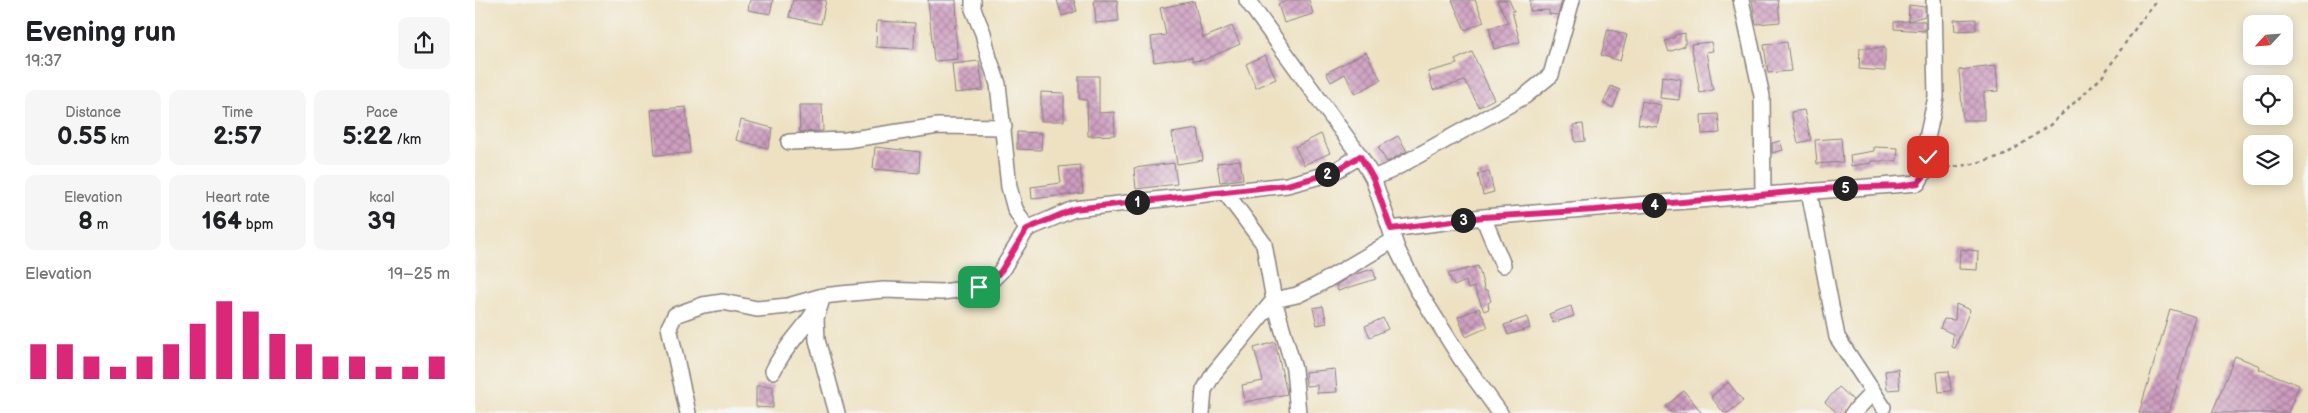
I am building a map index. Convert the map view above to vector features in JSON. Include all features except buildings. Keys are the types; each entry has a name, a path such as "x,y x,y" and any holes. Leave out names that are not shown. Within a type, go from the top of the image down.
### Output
{"street":[{"path":"973,0 973,9 983,33 998,84 1009,187 1015,209 1027,229"},
{"path":"1247,0 1360,156 1373,178 1392,234 1417,289 1461,360 1501,413"},
{"path":"1373,178 1392,170 1487,115 1525,96 1551,75 1571,0"},
{"path":"1741,0 1762,96 1763,195"},
{"path":"1202,413 1204,390 1213,373 1274,300 1317,286 1392,234 1483,217 1809,191 1900,186 1918,183 1925,170 1928,157 1926,143 1936,97 1934,0"},
{"path":"789,142 846,140 938,126 1004,128"},
{"path":"688,413 669,328 675,315 703,305 723,302 757,309 788,306 823,296 884,290 942,292 979,287 990,282 1001,271 1027,229 1074,209 1287,185 1332,173 1360,156"},
{"path":"1809,191 1837,337 1883,406"},
{"path":"1225,192 1264,244 1274,300 1295,368 1298,413"},
{"path":"1483,217 1503,266"},
{"path":"773,371 782,353 803,331 823,296"},
{"path":"823,296 816,318 817,340 837,413"},
{"path":"1853,413 1873,392"}],"path":[{"path":"1925,170 1973,164 2005,155 2051,125 2102,78 2137,26 2158,0"}],"route":[{"path":"979,287 990,282 1001,271 1027,229 1074,209 1287,185 1332,173 1360,156 1373,178 1391,229 1483,217 1595,210 1836,188 1900,186 1918,183 1923,177 1928,157"}]}
